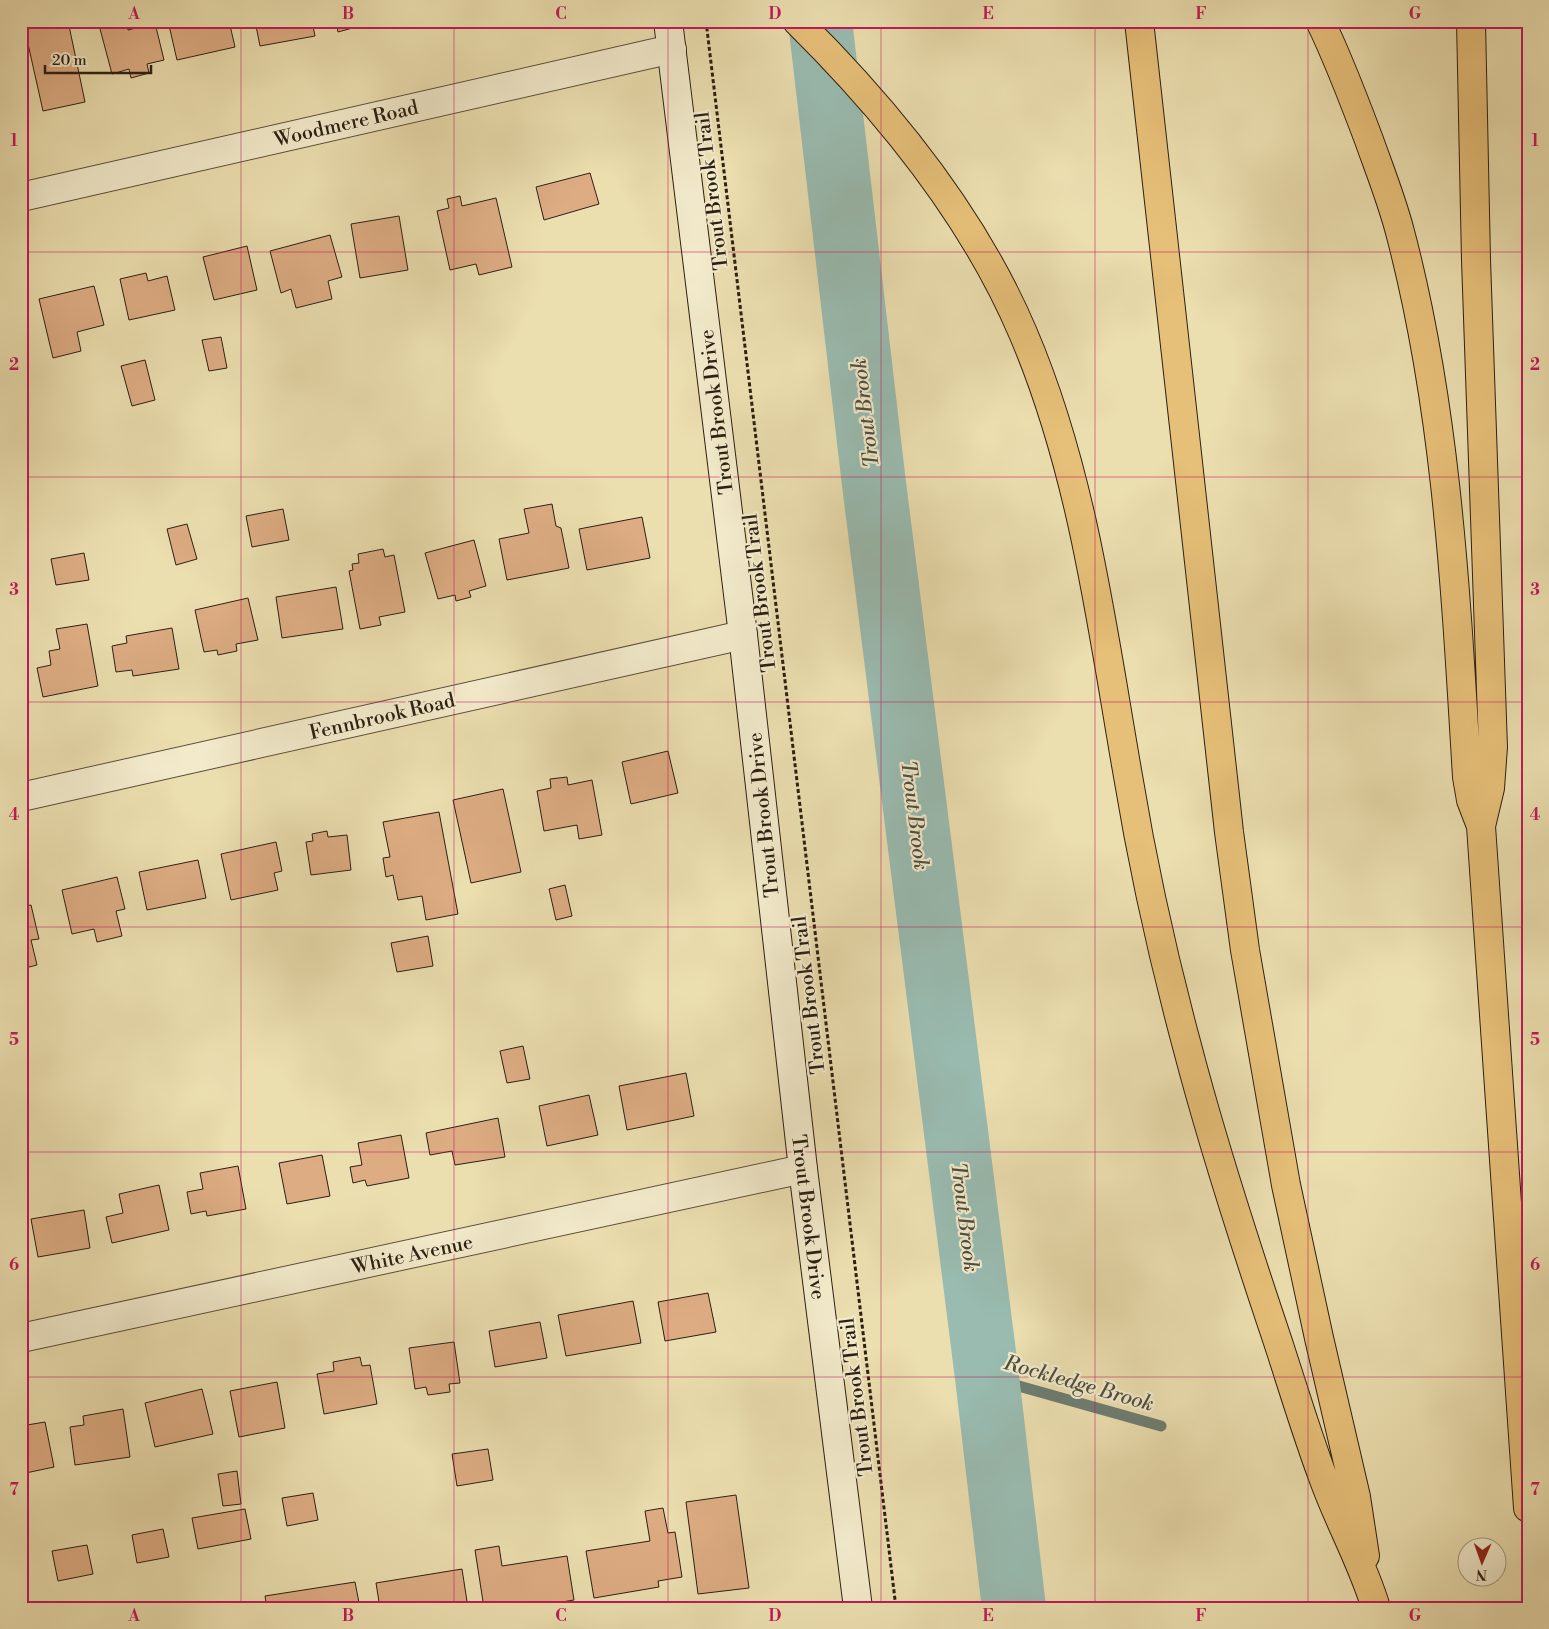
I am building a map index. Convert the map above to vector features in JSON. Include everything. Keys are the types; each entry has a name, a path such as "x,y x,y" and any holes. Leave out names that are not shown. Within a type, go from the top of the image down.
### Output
{"highway":[{"path":"798,21 872,100 936,182 988,264 1023,333 1044,387 1067,462 1078,506 1104,636 1141,849 1163,949 1208,1124 1229,1196 1324,1479 1343,1527 1368,1580 1376,1608"},
{"path":"1139,21 1229,832 1245,950 1286,1185 1356,1497 1364,1541 1368,1580"},
{"path":"1320,21 1354,98 1386,184 1400,232 1424,338 1437,424 1452,560 1467,777 1471,800 1481,826 1528,1508"},
{"path":"1471,21 1476,260 1493,747 1490,788 1481,826"}],"street":[{"name":"Trout Brook Drive","path":"668,21 743,635 803,1169 858,1608"},
{"name":"Woodmere Road","path":"21,197 672,50"},
{"name":"Fennbrook Road","path":"21,797 743,635"},
{"name":"White Avenue","path":"21,1338 803,1169"}],"path":[{"name":"Trout Brook Trail","path":"706,21 896,1608"}],"green space":[{"path":"1524,21 1528,21 1528,168"}],"building":[{"path":"48,21 68,21 85,102 43,111 24,26"},
{"path":"115,21 126,21 128,30 155,23 164,60 147,64 149,73 131,78 129,69 112,74 99,25"},
{"path":"168,21 229,21 235,47 177,60"},
{"path":"255,21 312,21 315,36 260,46"},
{"path":"336,21 378,21 338,32"},
{"path":"590,173 599,204 544,220 536,187"},
{"path":"460,196 462,206 496,198 512,267 479,275 476,264 450,270 437,211 449,208 447,199"},
{"path":"399,216 408,270 360,278 351,224"},
{"path":"330,235 342,277 328,281 332,299 296,308 291,289 281,293 270,251"},
{"path":"247,246 257,290 214,300 203,257"},
{"path":"146,273 148,281 167,276 175,310 129,320 120,279"},
{"path":"94,286 104,325 77,332 81,351 53,358 39,299"},
{"path":"221,337 227,368 209,371 202,340"},
{"path":"145,360 155,400 132,406 121,366"},
{"path":"552,504 556,526 561,528 569,568 507,580 499,539 529,533 524,509"},
{"path":"283,509 289,540 252,547 246,516"},
{"path":"642,517 650,558 587,570 579,529"},
{"path":"187,524 197,559 176,565 167,529"},
{"path":"474,540 486,586 469,591 471,597 456,601 455,595 438,599 425,553"},
{"path":"383,549 385,557 394,555 405,612 379,617 381,625 360,629 349,571 353,570 352,564 359,563 358,554"},
{"path":"84,553 89,580 56,585 51,559"},
{"path":"336,587 343,629 282,638 276,597"},
{"path":"248,598 258,640 236,644 237,651 218,655 217,650 204,652 195,610"},
{"path":"87,624 98,686 43,697 37,668 51,665 49,651 60,649 56,629"},
{"path":"172,628 179,669 133,676 132,670 116,672 112,646 127,643 126,636"},
{"path":"21,672 27,699 21,701"},
{"path":"668,751 678,793 631,804 622,762"},
{"path":"567,777 568,785 592,780 602,835 579,839 577,825 544,831 537,791 551,788 550,779"},
{"path":"503,789 521,872 471,883 453,800"},
{"path":"439,812 458,914 426,920 422,896 398,900 393,875 386,877 383,858 390,857 383,822"},
{"path":"327,831 328,837 347,835 351,870 311,875 306,842 313,841 312,834"},
{"path":"276,842 282,871 274,873 278,890 231,900 221,854"},
{"path":"198,860 206,898 147,910 139,872"},
{"path":"117,877 125,909 116,911 122,936 97,942 94,929 72,934 62,890"},
{"path":"565,885 572,916 556,920 549,889"},
{"path":"31,905 39,939 31,940 37,965 21,969 21,907"},
{"path":"428,936 433,966 397,972 391,943"},
{"path":"523,1046 530,1079 507,1083 500,1051"},
{"path":"686,1073 694,1116 627,1130 619,1086"},
{"path":"589,1095 598,1135 547,1146 539,1106"},
{"path":"498,1118 505,1157 455,1165 452,1151 430,1155 426,1133"},
{"path":"401,1135 409,1178 367,1186 365,1180 353,1183 350,1167 362,1165 358,1143"},
{"path":"322,1155 330,1196 287,1204 279,1163"},
{"path":"238,1166 246,1209 207,1216 206,1211 191,1214 187,1192 203,1189 200,1173"},
{"path":"159,1185 169,1230 112,1243 106,1217 123,1213 119,1194"},
{"path":"84,1210 90,1248 38,1257 31,1219"},
{"path":"708,1293 716,1332 665,1341 658,1302"},
{"path":"633,1301 641,1343 566,1356 558,1315"},
{"path":"540,1322 547,1358 495,1367 489,1331"},
{"path":"454,1342 460,1383 449,1384 450,1392 428,1395 426,1387 415,1389 409,1348"},
{"path":"360,1357 362,1366 370,1365 377,1404 324,1414 317,1374 334,1371 333,1362"},
{"path":"277,1382 285,1428 239,1437 230,1391"},
{"path":"202,1389 213,1434 155,1447 145,1403"},
{"path":"123,1409 130,1457 75,1465 70,1427 84,1425 83,1416"},
{"path":"45,1422 54,1467 21,1474 21,1426"},
{"path":"488,1449 493,1480 457,1486 452,1454"},
{"path":"237,1471 241,1504 223,1506 218,1474"},
{"path":"313,1493 318,1520 287,1526 282,1498"},
{"path":"736,1495 749,1588 698,1594 686,1502"},
{"path":"663,1508 668,1533 675,1532 682,1577 658,1581 659,1587 594,1598 586,1551 650,1541 645,1511"},
{"path":"245,1509 251,1539 198,1549 192,1518"},
{"path":"163,1529 169,1557 137,1563 132,1535"},
{"path":"87,1545 93,1574 58,1581 52,1551"},
{"path":"499,1546 502,1566 567,1556 574,1600 525,1608 484,1608 475,1550"},
{"path":"462,1569 468,1608 380,1608 376,1583"},
{"path":"355,1582 360,1608 267,1608 265,1596"}],"waterway":[{"name":"Trout Brook","path":"820,21 874,484 987,1377 1014,1608"},
{"name":"Rockledge Brook","path":"987,1377 1161,1426"}]}
